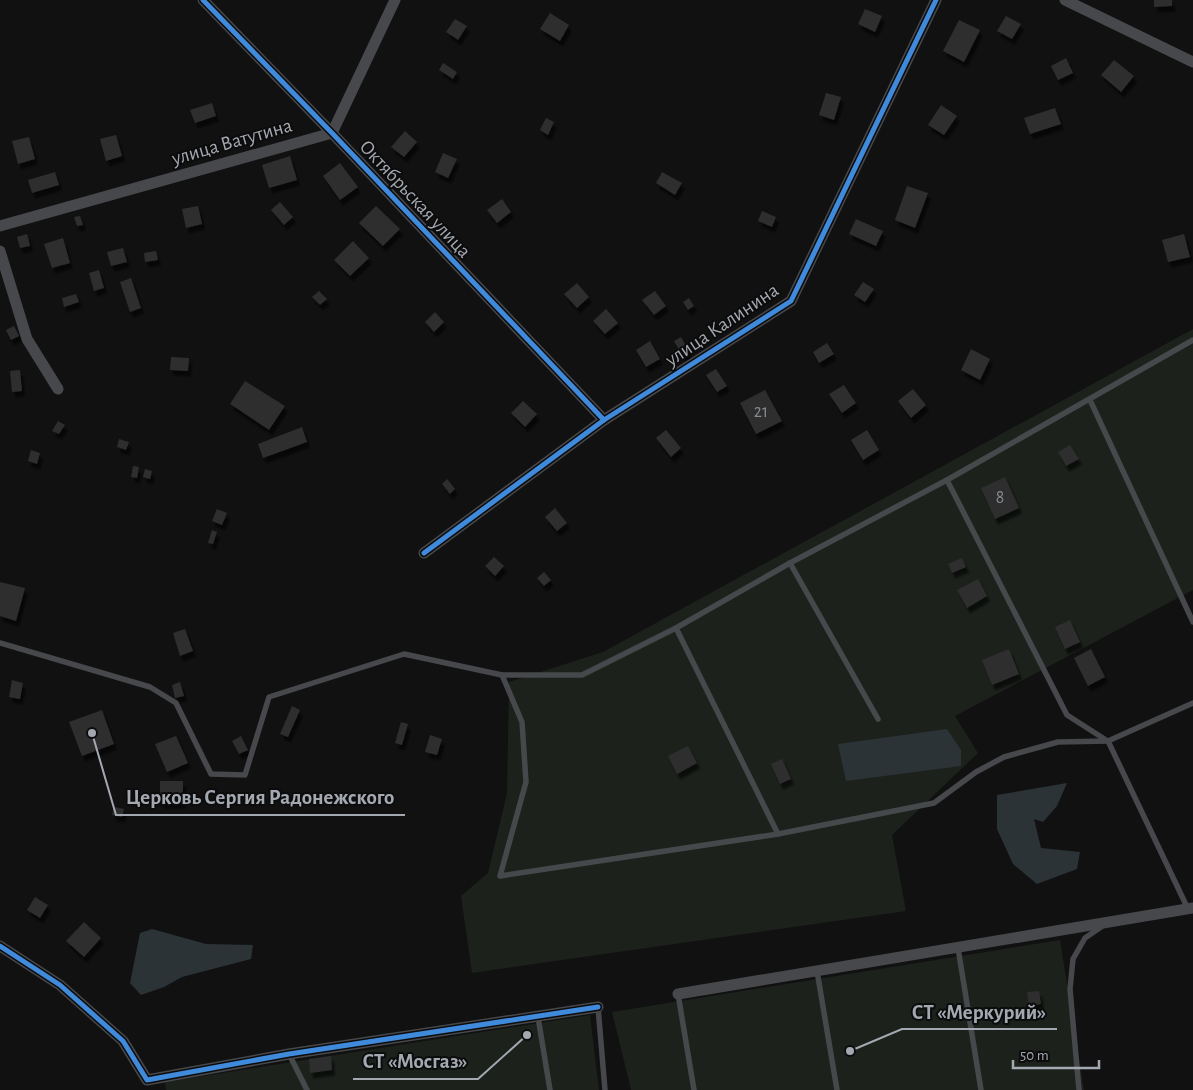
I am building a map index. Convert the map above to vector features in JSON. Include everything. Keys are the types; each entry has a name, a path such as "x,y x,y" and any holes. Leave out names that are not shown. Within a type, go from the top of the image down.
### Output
{"street":[{"name":"Октябрьская улица","path":"203,0 604,420"},
{"path":"332,133 395,0"},
{"name":"улица Калинина","path":"424,552 604,420 790,301 936,0"},
{"path":"1064,0 1193,62"},
{"name":"улица Ватутина","path":"0,226 332,133"},
{"path":"0,251 28,339 58,389"},
{"path":"678,994 1190,909"},
{"path":"0,946 60,985 123,1041 148,1080 289,1054 598,1007"}],"lane":[{"path":"0,643 150,687 176,704 211,774 245,775 269,697 404,654 502,675 582,675 676,628 790,563 947,480 1193,340"},
{"path":"1090,400 1193,622"},
{"path":"947,480 1067,715 1108,741 1190,909"},
{"path":"790,563 878,720"},
{"path":"676,628 778,834"},
{"path":"502,675 522,722 526,782 500,876 778,834 934,803 976,772 1004,756 1058,742 1108,741 1193,703"},
{"path":"1079,1090 1070,989 1073,959 1085,938 1105,924"},
{"path":"958,948 981,1090"},
{"path":"817,971 838,1090"},
{"path":"678,994 694,1090"},
{"path":"598,1007 605,1090"},
{"path":"538,1017 550,1090"},
{"path":"289,1054 308,1090"}],"shaded area":[{"path":"1193,329 1193,590 955,716 978,753 892,835 906,911 472,973 461,896 488,873 507,793 509,682 603,652"},
{"path":"947,729 961,750 961,766 846,781 838,744"},
{"path":"1067,783 1057,806 1043,822 1034,819 1041,848 1080,852 1077,869 1037,884 1013,864 997,829 997,795"},
{"path":"152,929 206,944 253,945 251,959 182,977 164,987 141,995 130,983 140,933"},
{"path":"1060,940 1084,1090 631,1090 612,1012"},
{"path":"590,1015 599,1090 166,1090 165,1082"}],"building":[{"path":"1154,0 1172,0 1172,6 1154,7"},
{"path":"865,9 882,16 875,32 858,24"},
{"path":"550,13 569,25 560,41 540,29"},
{"path":"1006,16 1021,24 1012,39 997,31"},
{"path":"455,19 467,26 458,40 446,32"},
{"path":"959,20 980,30 964,62 943,51"},
{"path":"1066,58 1073,73 1058,80 1051,66"},
{"path":"1114,60 1134,76 1121,92 1101,75"},
{"path":"443,63 457,72 453,79 439,70"},
{"path":"826,93 841,97 834,120 819,115"},
{"path":"212,103 216,116 195,123 190,110"},
{"path":"941,105 957,116 944,135 928,125"},
{"path":"1055,108 1061,124 1030,134 1024,118"},
{"path":"546,118 554,122 548,135 540,130"},
{"path":"405,131 417,142 404,157 391,147"},
{"path":"116,135 122,156 106,161 100,139"},
{"path":"29,137 35,159 18,164 12,141"},
{"path":"443,153 457,159 448,178 435,172"},
{"path":"290,156 297,180 269,188 262,165"},
{"path":"340,163 358,187 340,200 323,176"},
{"path":"55,172 59,185 32,193 28,180"},
{"path":"662,172 682,183 675,195 656,183"},
{"path":"907,186 928,193 915,228 895,220"},
{"path":"502,199 511,212 497,223 487,210"},
{"path":"280,202 293,217 284,225 271,210"},
{"path":"198,206 202,224 186,228 182,209"},
{"path":"376,206 400,229 383,246 359,223"},
{"path":"762,211 776,217 772,227 758,221"},
{"path":"80,216 83,225 77,226 74,217"},
{"path":"856,219 883,231 876,246 849,234"},
{"path":"27,234 30,246 20,248 17,237"},
{"path":"1184,234 1190,257 1168,262 1162,240"},
{"path":"63,238 70,263 52,268 44,244"},
{"path":"353,241 369,258 350,276 334,260"},
{"path":"123,248 127,262 111,266 107,252"},
{"path":"156,251 158,260 145,262 144,253"},
{"path":"99,270 104,288 94,291 89,273"},
{"path":"131,278 141,308 130,312 120,282"},
{"path":"863,282 874,289 865,302 854,295"},
{"path":"577,283 589,297 577,308 564,294"},
{"path":"319,291 327,299 320,305 312,297"},
{"path":"655,291 666,306 654,315 642,300"},
{"path":"76,294 79,302 64,307 62,298"},
{"path":"689,298 694,306 688,310 683,302"},
{"path":"606,309 618,323 605,334 593,321"},
{"path":"435,312 444,322 434,332 425,322"},
{"path":"14,326 19,336 11,340 6,330"},
{"path":"681,337 690,353 683,357 674,341"},
{"path":"650,341 660,359 646,367 636,350"},
{"path":"827,343 834,354 819,363 813,352"},
{"path":"971,349 990,359 980,380 961,370"},
{"path":"171,357 189,358 188,371 170,370"},
{"path":"716,369 727,386 717,392 706,375"},
{"path":"20,370 22,391 12,392 10,371"},
{"path":"245,381 285,406 269,430 230,404"},
{"path":"844,385 856,403 842,413 829,394"},
{"path":"913,389 926,405 911,418 898,401"},
{"path":"765,390 782,421 756,434 740,403"},
{"path":"523,401 537,414 525,427 511,413"},
{"path":"58,421 65,425 59,434 52,431"},
{"path":"302,427 307,442 263,458 258,444"},
{"path":"666,430 681,448 671,457 656,438"},
{"path":"867,430 879,450 863,460 851,440"},
{"path":"119,439 129,442 126,450 117,447"},
{"path":"1070,445 1079,459 1066,466 1058,452"},
{"path":"31,450 40,453 37,464 28,461"},
{"path":"133,466 139,467 137,478 131,477"},
{"path":"145,469 152,471 150,479 143,477"},
{"path":"1005,477 1019,508 995,519 981,488"},
{"path":"447,479 455,489 450,494 442,484"},
{"path":"555,508 567,523 557,531 545,517"},
{"path":"217,509 227,513 222,525 212,521"},
{"path":"212,530 217,532 213,544 208,543"},
{"path":"494,557 504,566 495,576 485,566"},
{"path":"962,558 966,567 952,573 948,564"},
{"path":"544,572 551,580 544,586 537,578"},
{"path":"978,579 987,596 967,608 957,590"},
{"path":"0,582 25,588 16,621 0,616"},
{"path":"1070,620 1080,642 1065,649 1055,627"},
{"path":"185,629 193,651 180,656 173,633"},
{"path":"1009,649 1019,674 992,685 982,660"},
{"path":"1091,649 1105,677 1088,686 1074,658"},
{"path":"12,680 23,683 20,699 9,697"},
{"path":"180,682 184,696 175,698 172,685"},
{"path":"292,706 300,710 288,737 280,734"},
{"path":"102,710 114,744 82,756 69,722"},
{"path":"401,722 408,724 402,745 395,743"},
{"path":"430,735 442,739 437,755 425,752"},
{"path":"176,736 188,763 167,772 155,744"},
{"path":"241,736 248,750 239,754 232,741"},
{"path":"688,746 697,763 677,774 668,756"},
{"path":"782,759 791,779 780,784 771,764"},
{"path":"160,781 183,781 183,803 160,803"},
{"path":"114,807 124,809 122,817 112,815"},
{"path":"35,897 48,905 40,918 27,910"},
{"path":"84,922 101,938 84,957 66,941"},
{"path":"1039,991 1041,1004 1029,1006 1027,992"},
{"path":"331,1056 332,1070 310,1073 309,1059"}],"cycle path":[{"path":"203,0 604,420"},
{"path":"424,553 604,420 791,301 936,0"},
{"path":"0,946 60,985 123,1041 147,1080 289,1054 598,1007"}],"place":[{"name":"Церковь Сергия Радонежского","path":"92,733"},
{"name":"СТ «Мосгаз»","path":"527,1035"},
{"name":"СТ «Меркурий»","path":"850,1051"}]}
